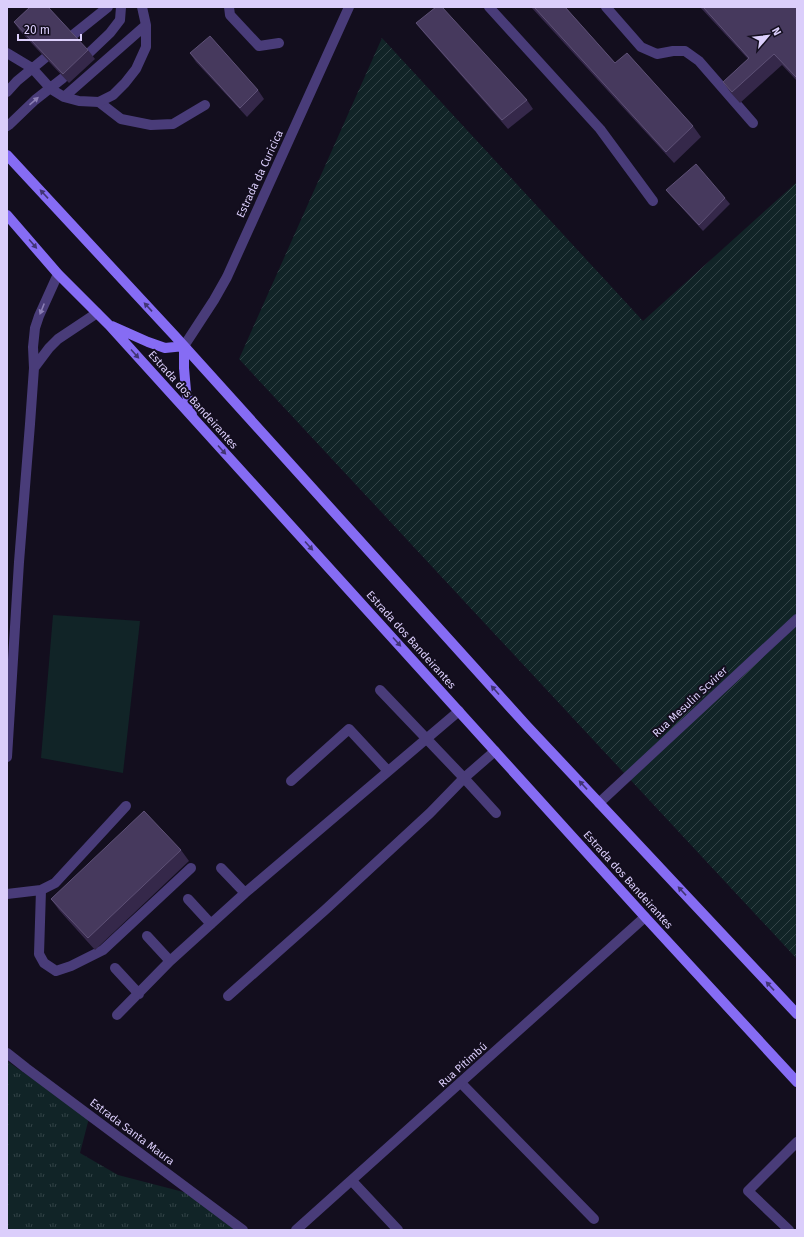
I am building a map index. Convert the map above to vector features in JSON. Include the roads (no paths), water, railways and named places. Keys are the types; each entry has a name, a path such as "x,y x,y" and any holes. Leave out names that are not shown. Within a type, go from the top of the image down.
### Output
{"main road":[{"path":"7,155 184,346 527,726 797,1014"},
{"name":"Estrada dos Bandeirantes","path":"7,215 58,274 109,325 645,917 797,1082"},
{"path":"109,325 166,348 184,346"},
{"path":"184,346 186,391 193,418"}],"street":[{"path":"72,35 108,7"},
{"path":"89,53 110,34 120,20 122,7"},
{"path":"7,53 32,68 51,89 64,97 79,101 99,102 113,95 125,83 136,69 146,47 146,25 142,7"},
{"path":"229,7 230,14 259,46 279,43"},
{"name":"Estrada da Curicica","path":"184,346 214,300 226,277 349,7"},
{"path":"489,7 600,129 653,201"},
{"path":"606,7 641,47 657,54 673,51 685,51 700,61 753,123"},
{"path":"64,97 146,25"},
{"path":"7,92 32,68 45,58"},
{"path":"7,126 35,100 51,89 63,78"},
{"path":"99,102 121,119 151,124 173,124 204,105"},
{"path":"7,757 19,562 34,368 33,347 35,328 46,298 58,274"},
{"path":"34,368 58,339 97,313"},
{"name":"Rua Mesulin Scvirer","path":"600,803 797,619"},
{"path":"380,690 496,813"},
{"path":"117,1015 170,961 245,893 459,711"},
{"path":"291,781 349,729 388,771"},
{"path":"228,996 325,910 430,813 464,778 495,751"},
{"path":"7,894 41,890 55,883 126,806"},
{"path":"41,890 39,954 44,963 56,971 103,950 191,868"},
{"path":"221,868 245,893"},
{"path":"188,899 211,924"},
{"name":"Rua Pitimbú","path":"296,1230 645,917"},
{"path":"147,936 170,961"},
{"path":"115,968 139,994"},
{"name":"Estrada Santa Maura","path":"7,1053 243,1230"},
{"path":"461,1082 594,1219"},
{"path":"789,1230 748,1191 797,1142"},
{"path":"352,1181 398,1230"}]}
